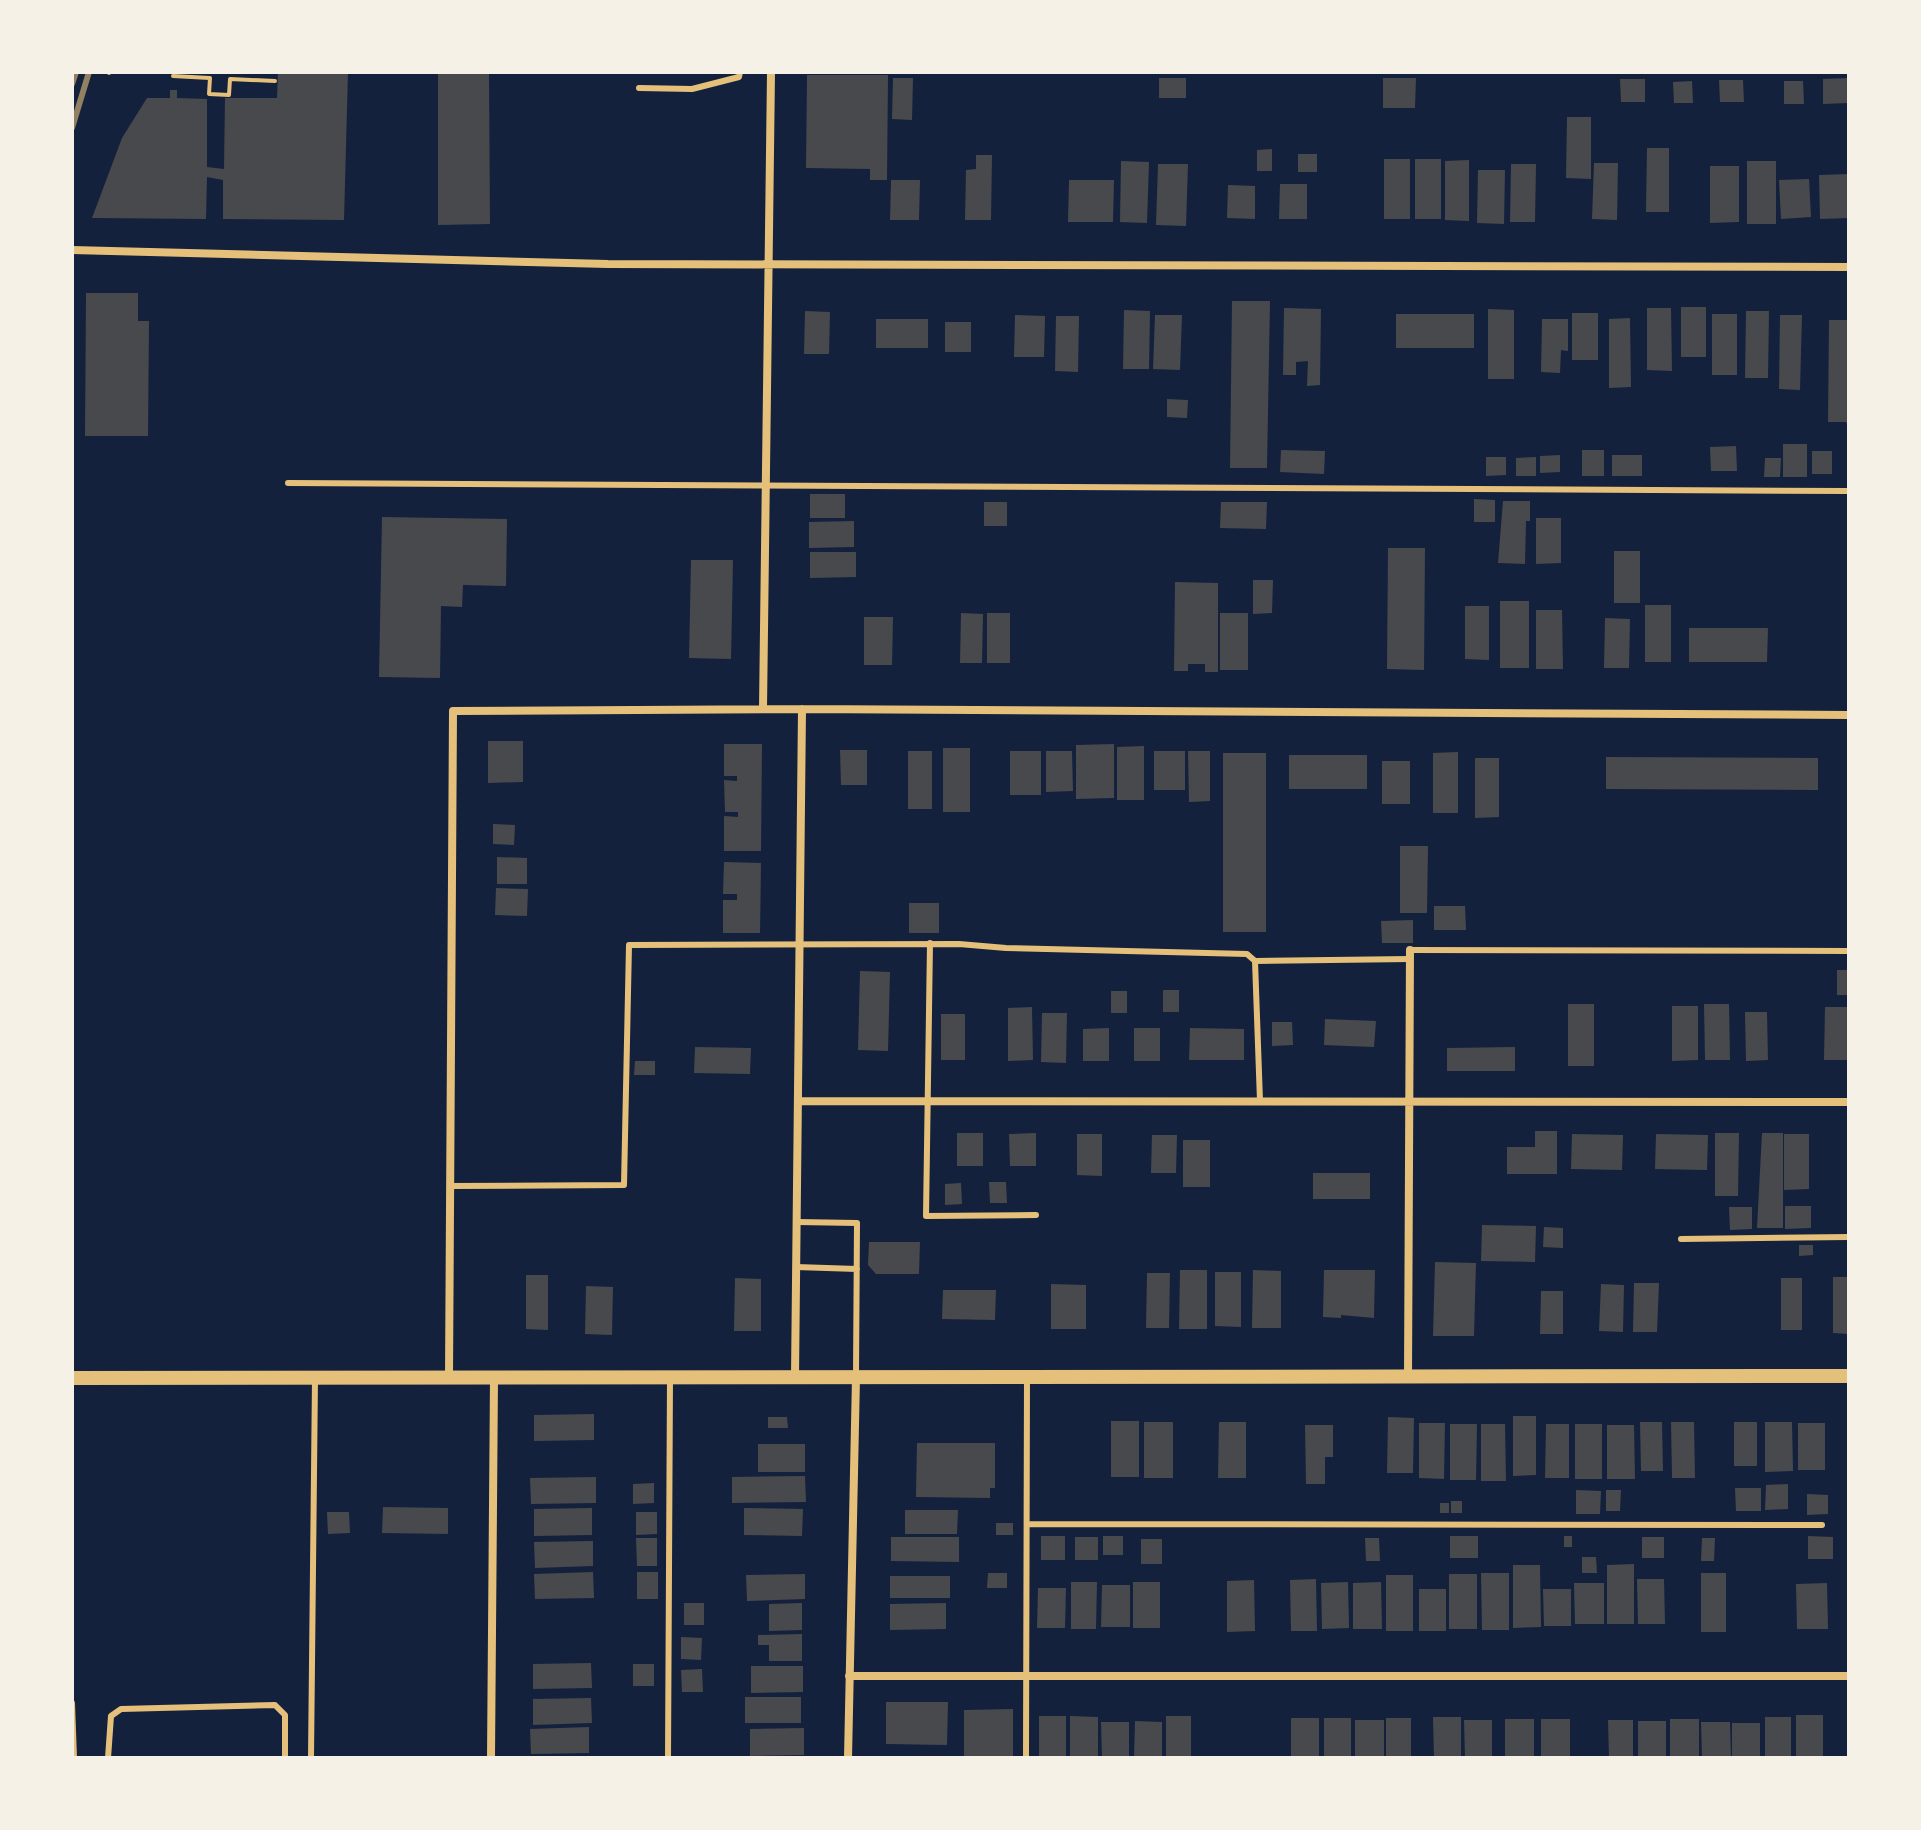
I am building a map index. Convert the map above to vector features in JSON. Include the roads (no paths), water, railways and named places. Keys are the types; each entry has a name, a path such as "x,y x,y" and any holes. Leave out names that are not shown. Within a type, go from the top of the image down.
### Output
{"street":[{"path":"763,709 771,72"},
{"path":"72,250 608,264 1849,267"},
{"path":"795,1377 802,709"},
{"path":"449,1377 453,711 802,709 1849,715"},
{"path":"1408,1377 1410,954"},
{"path":"798,1101 1849,1102"},
{"path":"72,1378 1849,1376"},
{"path":"848,1758 856,1377"},
{"path":"491,1758 494,1378"},
{"path":"849,1676 1849,1676"}],"lane":[{"path":"639,88 692,89 739,77 740,72"},
{"path":"288,483 1849,491"},
{"path":"930,943 926,1216 1036,1215"},
{"path":"450,1186 624,1185 629,945 930,943 1247,954 1255,961 1410,954 1849,951"},
{"path":"1255,961 1260,1101"},
{"path":"797,1222 857,1223 856,1377"},
{"path":"1681,1239 1849,1237"},
{"path":"796,1267 857,1269"},
{"path":"1026,1758 1027,1377"},
{"path":"311,1758 315,1378"},
{"path":"668,1758 670,1378"},
{"path":"1027,1524 1822,1525"},
{"path":"72,1703 74,1758"},
{"path":"108,1758 111,1716 121,1709 275,1705 285,1715 285,1758"}],"railway":[{"path":"72,84 76,72"},
{"path":"72,128 89,72"}]}
